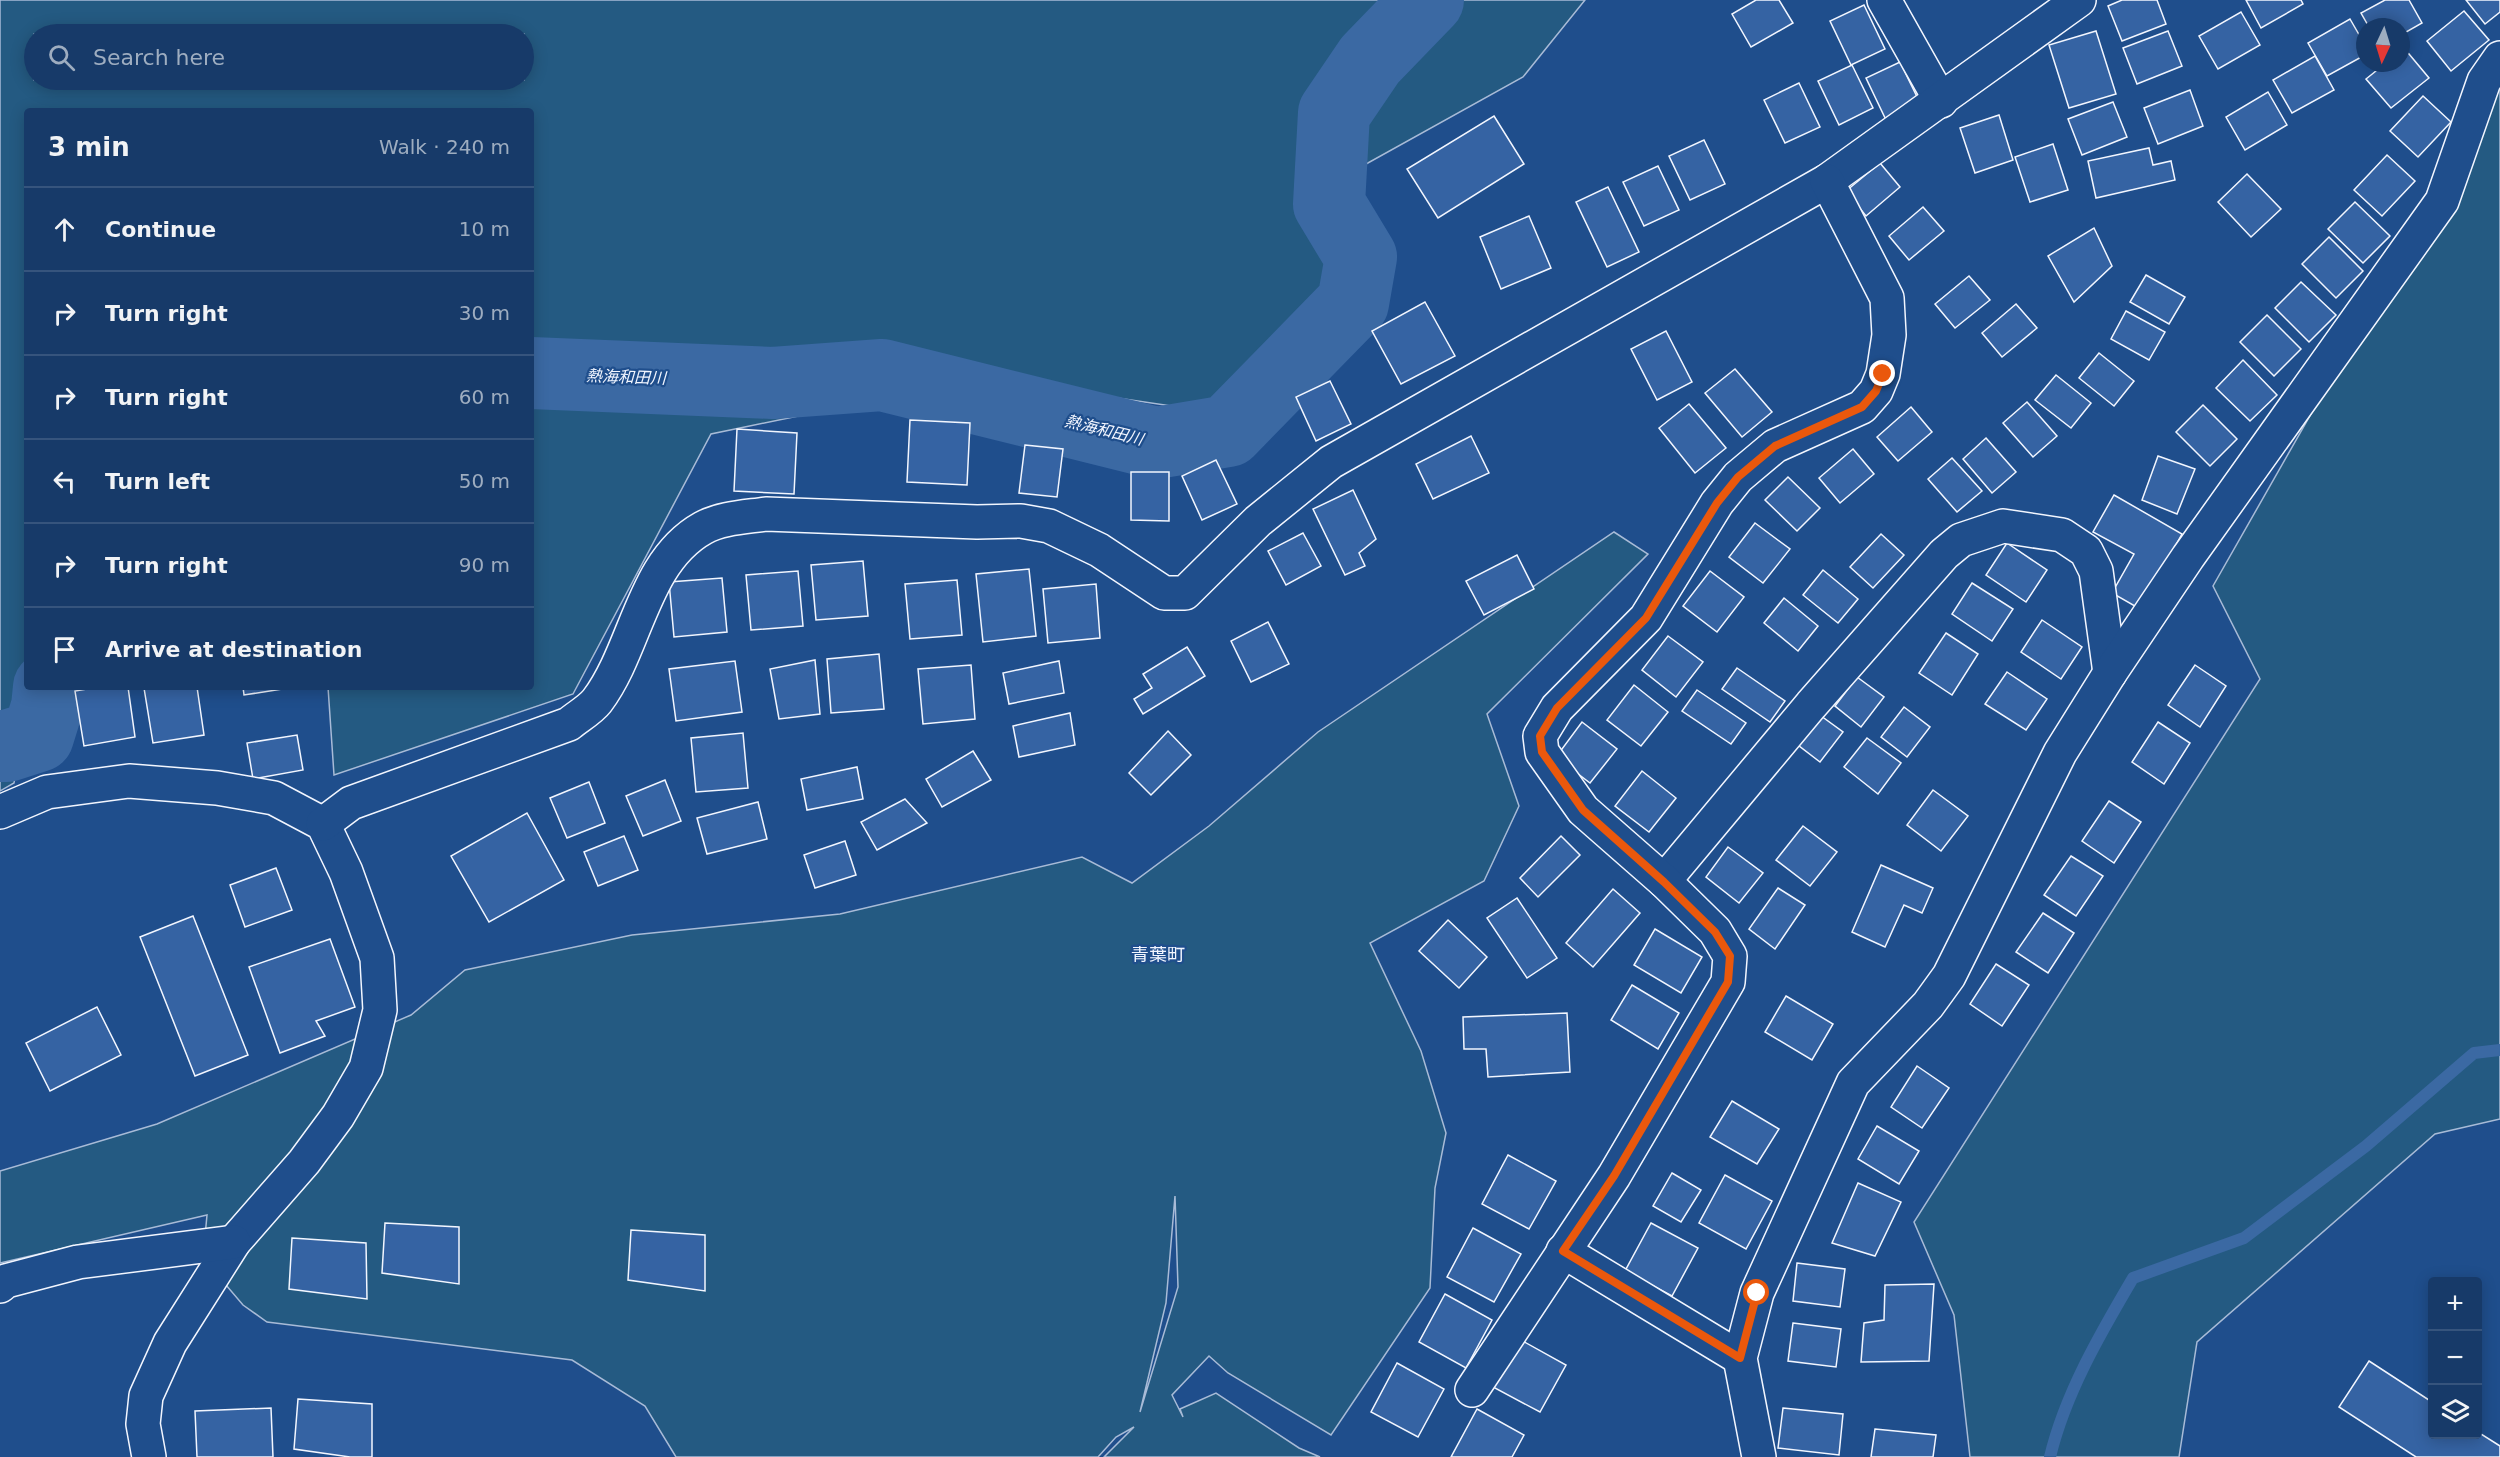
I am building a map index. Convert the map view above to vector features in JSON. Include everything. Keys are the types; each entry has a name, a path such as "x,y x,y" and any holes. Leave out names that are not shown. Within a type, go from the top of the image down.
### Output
{"street":[{"path":"1884,0 1941,101"},
{"path":"323,824 351,803 569,724 596,702 617,664 665,561 684,540 706,527 738,518 766,514 977,522 1021,521 1049,525 1098,550 1164,593 1185,593 1258,521 1331,462 1827,182 2079,0"},
{"path":"1759,1457 1740,1358 1757,1293 1852,1083 1928,1005 1949,976 2060,753 2110,673 2188,557 2442,201 2484,81 2500,58"},
{"path":"1472,1390 1614,1176 1728,982 1730,956 1715,932 1664,882 1583,810 1542,752 1540,736 1557,708 1646,618 1717,503 1738,477 1775,446 1862,407 1876,391 1883,374 1889,335 1887,298 1827,182"},
{"path":"1664,882 1811,705 1944,554 1961,540 2003,526 2062,535 2086,551 2097,571 2110,673"},
{"path":"0,812 47,792 129,781 217,788 274,798 323,824 346,872 377,958 380,1010 366,1068 338,1116 304,1162 234,1242 170,1343 146,1396 142,1424 149,1457"},
{"path":"0,1286 6,1281 78,1263 234,1242"},
{"path":"1563,1251 1740,1358"}],"shaded area":[{"path":"0,0 1585,0 1523,77 1330,184 1342,293 1212,412 982,378 711,434 573,694 334,775 328,690 534,690 534,108 24,108 24,690 28,690 14,783 0,791"},
{"path":"2500,82 2500,1119 2435,1134 2197,1342 2179,1457 1970,1457 1954,1315 1914,1222 2260,679 2213,586"},
{"path":"1614,532 1648,554 1487,714 1519,806 1484,881 1370,943 1421,1051 1446,1133 1435,1188 1430,1288 1331,1435 1228,1373 1209,1356 1172,1395 1183,1417 1180,1409 1216,1393 1299,1448 1320,1457 1104,1457 1134,1427 1116,1437 1098,1457 676,1457 645,1406 572,1360 267,1322 243,1305 203,1258 207,1215 0,1263 0,1171 157,1124 411,1015 465,970 632,935 840,914 1082,857 1132,883 1209,826 1318,732","holes":["1175,1196 1178,1287 1140,1412 1166,1303"]}],"building":[{"path":"1756,0 1779,0 1793,23 1751,47 1732,14"},
{"path":"2122,0 2157,0 2166,24 2122,41 2108,6"},
{"path":"2246,0 2301,0 2303,4 2261,28"},
{"path":"2385,0 2409,0 2422,23 2410,30 2410,18 2364,18 2361,13"},
{"path":"2466,0 2500,0 2500,12 2485,24"},
{"path":"1864,5 1885,49 1851,65 1830,21"},
{"path":"2464,11 2489,40 2451,71 2427,41"},
{"path":"2241,12 2260,45 2218,69 2199,36"},
{"path":"2350,19 2356,29 2356,60 2327,76 2308,43"},
{"path":"2096,31 2116,94 2069,108 2049,45"},
{"path":"2168,31 2182,66 2137,84 2123,48"},
{"path":"2410,55 2429,78 2391,108 2366,79 2375,72 2410,72"},
{"path":"2315,56 2334,90 2292,113 2273,80"},
{"path":"1900,62 1921,105 1887,122 1866,78"},
{"path":"1852,65 1873,108 1839,125 1818,81"},
{"path":"1799,83 1820,127 1785,143 1764,100"},
{"path":"2190,90 2203,126 2158,144 2144,108"},
{"path":"2268,92 2287,125 2245,150 2226,117"},
{"path":"2423,96 2451,122 2418,157 2390,131"},
{"path":"2113,102 2127,137 2082,155 2068,119"},
{"path":"1999,115 2013,160 1975,173 1960,128"},
{"path":"1494,116 1524,164 1438,218 1407,169"},
{"path":"1704,140 1725,184 1690,200 1669,156"},
{"path":"2053,144 2068,190 2030,202 2015,157"},
{"path":"2149,148 2153,165 2171,161 2175,180 2096,198 2088,161"},
{"path":"2387,155 2415,181 2382,216 2354,190"},
{"path":"1880,163 1900,187 1866,216 1846,191"},
{"path":"1658,166 1679,210 1644,226 1623,182"},
{"path":"2247,174 2281,209 2251,237 2218,202"},
{"path":"1608,187 1639,252 1607,267 1576,202"},
{"path":"2355,202 2390,236 2363,263 2328,229"},
{"path":"1923,207 1944,231 1909,260 1889,236"},
{"path":"1529,216 1551,268 1501,289 1480,237"},
{"path":"2094,228 2112,266 2074,302 2048,256"},
{"path":"2329,237 2363,271 2336,298 2302,264"},
{"path":"2146,275 2185,297 2169,324 2130,302"},
{"path":"1969,276 1990,300 1955,328 1935,304"},
{"path":"2301,282 2336,315 2309,342 2275,308"},
{"path":"1425,302 1455,356 1401,384 1372,331"},
{"path":"2016,304 2037,328 2002,357 1982,333"},
{"path":"2126,311 2165,332 2149,360 2111,339"},
{"path":"2267,315 2301,349 2274,376 2240,342"},
{"path":"1666,331 1692,382 1657,400 1631,349"},
{"path":"2099,353 2134,381 2114,406 2079,378"},
{"path":"2243,360 2277,395 2250,421 2216,388"},
{"path":"1735,369 1772,412 1742,437 1705,393"},
{"path":"2056,375 2091,403 2071,428 2035,400"},
{"path":"1330,381 1351,424 1316,441 1296,397"},
{"path":"2027,402 2057,436 2033,457 2003,423"},
{"path":"1689,404 1726,448 1695,473 1659,428"},
{"path":"2203,405 2237,439 2210,466 2176,432"},
{"path":"1911,407 1932,432 1898,461 1877,437"},
{"path":"910,420 970,423 967,485 907,482"},
{"path":"737,429 797,433 794,494 734,491"},
{"path":"1471,436 1489,473 1433,499 1416,464"},
{"path":"1986,438 2016,472 1992,493 1963,459"},
{"path":"1025,445 1063,449 1057,497 1019,493"},
{"path":"1853,449 1874,474 1840,503 1819,478"},
{"path":"2158,456 2195,469 2177,514 2142,500"},
{"path":"1952,458 1982,491 1957,512 1928,479"},
{"path":"1216,460 1237,504 1202,520 1182,476"},
{"path":"1131,472 1169,472 1169,521 1131,520"},
{"path":"1788,477 1820,508 1797,531 1765,500"},
{"path":"1353,490 1376,539 1359,553 1365,566 1345,575 1313,509"},
{"path":"2114,495 2182,534 2140,609 2112,593 2134,554 2093,532"},
{"path":"1755,523 1790,549 1763,583 1729,557"},
{"path":"1303,533 1321,566 1286,585 1268,551"},
{"path":"1881,534 1904,555 1873,588 1850,567"},
{"path":"2007,543 2047,570 2026,602 1986,575"},
{"path":"1517,555 1534,589 1484,615 1466,581"},
{"path":"863,561 868,616 816,620 811,565"},
{"path":"1029,569 1036,636 983,642 976,574"},
{"path":"1823,570 1858,599 1838,623 1803,595"},
{"path":"798,571 803,626 751,630 746,575"},
{"path":"1710,571 1744,597 1717,632 1683,606"},
{"path":"722,578 727,632 674,637 669,582"},
{"path":"957,580 962,635 910,639 905,584"},
{"path":"1972,583 2013,609 1992,641 1952,614"},
{"path":"1096,584 1100,638 1048,643 1043,589"},
{"path":"1784,598 1818,626 1798,651 1764,623"},
{"path":"2042,620 2082,647 2061,679 2021,652"},
{"path":"1268,622 1289,664 1251,682 1231,641"},
{"path":"1946,633 1978,654 1952,695 1919,673"},
{"path":"1668,636 1703,662 1676,697 1642,670"},
{"path":"1187,647 1205,676 1143,714 1134,699 1152,688 1143,674"},
{"path":"879,654 884,709 831,713 827,659"},
{"path":"815,660 820,714 779,719 770,669"},
{"path":"735,661 742,712 676,721 669,669"},
{"path":"1059,661 1064,693 1009,704 1003,673"},
{"path":"971,665 975,719 923,724 918,669"},
{"path":"2195,665 2226,686 2200,727 2168,705"},
{"path":"1737,668 1785,701 1770,722 1722,689"},
{"path":"2007,672 2047,699 2026,730 1985,704"},
{"path":"1857,677 1884,697 1861,727 1835,706"},
{"path":"1634,685 1668,712 1641,746 1607,720"},
{"path":"128,690 135,737 84,746 75,691"},
{"path":"144,690 197,690 204,735 153,743"},
{"path":"243,690 276,690 244,695"},
{"path":"1697,690 1746,723 1731,744 1682,711"},
{"path":"1904,707 1930,727 1907,757 1881,737"},
{"path":"1070,713 1075,745 1019,757 1013,726"},
{"path":"1817,713 1843,732 1820,762 1794,742"},
{"path":"1582,722 1617,749 1590,783 1556,757"},
{"path":"2158,722 2190,743 2164,784 2132,762"},
{"path":"1168,731 1191,755 1151,795 1129,773"},
{"path":"743,733 748,788 696,792 691,738"},
{"path":"297,735 303,770 253,779 247,743"},
{"path":"1867,738 1901,763 1878,794 1844,767"},
{"path":"973,751 991,780 942,807 926,779"},
{"path":"857,767 863,799 807,810 801,779"},
{"path":"1642,771 1676,798 1649,832 1615,806"},
{"path":"665,780 681,821 643,836 626,796"},
{"path":"589,782 605,823 567,838 550,798"},
{"path":"1933,790 1968,816 1941,851 1907,825"},
{"path":"905,799 927,823 877,850 861,822"},
{"path":"2109,801 2141,822 2114,863 2082,841"},
{"path":"758,802 767,839 707,854 697,818"},
{"path":"527,813 564,880 489,922 451,856"},
{"path":"1803,826 1837,852 1810,886 1776,860"},
{"path":"624,836 638,870 598,886 584,852"},
{"path":"1561,836 1580,855 1538,897 1520,878"},
{"path":"845,841 856,875 815,888 804,855"},
{"path":"1728,847 1763,873 1739,903 1706,877"},
{"path":"2071,856 2103,876 2076,916 2044,895"},
{"path":"1881,865 1933,888 1922,913 1904,905 1885,947 1852,932"},
{"path":"276,868 292,910 245,927 230,885"},
{"path":"1778,888 1805,905 1775,949 1749,929"},
{"path":"1613,889 1640,913 1593,967 1566,943"},
{"path":"1517,898 1557,958 1527,978 1487,918"},
{"path":"2043,913 2074,933 2048,973 2016,952"},
{"path":"193,916 248,1055 195,1076 140,937"},
{"path":"1448,920 1487,957 1459,988 1419,951"},
{"path":"1655,929 1702,957 1681,993 1634,965"},
{"path":"330,939 355,1007 316,1021 325,1036 280,1053 249,967"},
{"path":"1996,964 2029,985 2002,1026 1970,1004"},
{"path":"1632,985 1679,1013 1658,1049 1611,1020"},
{"path":"1786,996 1833,1024 1812,1060 1765,1032"},
{"path":"97,1007 121,1055 50,1091 26,1043"},
{"path":"1567,1013 1570,1072 1488,1077 1486,1049 1464,1049 1463,1017"},
{"path":"1917,1066 1949,1088 1922,1128 1891,1107"},
{"path":"1732,1101 1779,1129 1757,1164 1710,1137"},
{"path":"1877,1126 1919,1151 1899,1184 1858,1159"},
{"path":"1508,1155 1556,1181 1529,1229 1482,1204"},
{"path":"1672,1173 1701,1190 1681,1222 1653,1206"},
{"path":"1725,1175 1772,1201 1746,1249 1699,1223"},
{"path":"1858,1183 1901,1202 1875,1256 1832,1243"},
{"path":"385,1223 459,1227 459,1284 382,1273"},
{"path":"1651,1223 1698,1248 1672,1296 1625,1271"},
{"path":"1473,1228 1521,1254 1494,1302 1447,1277"},
{"path":"631,1230 705,1235 705,1291 628,1280"},
{"path":"292,1238 366,1243 367,1299 289,1289"},
{"path":"1797,1263 1845,1269 1840,1307 1793,1301"},
{"path":"1934,1284 1929,1361 1861,1362 1864,1323 1884,1320 1885,1285"},
{"path":"1445,1294 1492,1320 1466,1368 1419,1342"},
{"path":"1793,1323 1841,1329 1836,1367 1788,1361"},
{"path":"1519,1339 1566,1365 1540,1412 1493,1387"},
{"path":"2369,1361 2428,1399 2428,1439 2482,1439 2482,1435 2500,1446 2500,1457 2416,1457 2339,1407"},
{"path":"1397,1363 1444,1389 1418,1437 1371,1412"},
{"path":"298,1399 372,1404 372,1457 350,1457 294,1449"},
{"path":"271,1408 273,1457 197,1457 195,1411"},
{"path":"1783,1408 1843,1414 1839,1455 1778,1448"},
{"path":"1477,1409 1524,1435 1512,1457 1451,1457"},
{"path":"1875,1429 1936,1435 1933,1457 1871,1457"}],"waterway":[{"name":"熱海和田川","path":"534,373 773,383 882,375 1156,443 1228,431 1353,303 1361,257 1329,204 1334,113 1370,60 1428,0"},
{"name":"熱海和田川","path":"0,746 38,736 47,707 49,690"},
{"path":"2050,1457 2074,1387 2133,1278 2244,1238 2366,1146 2474,1053 2500,1050"}],"district":[{"name":"青葉町","path":"1158,954"}],"route":[{"path":"1757,1293 1740,1358 1563,1251 1614,1176 1728,982 1730,956 1715,932 1664,882 1583,810 1542,752 1540,736 1557,708 1646,618 1717,503 1738,477 1775,446 1862,407 1876,391 1883,374"}]}
